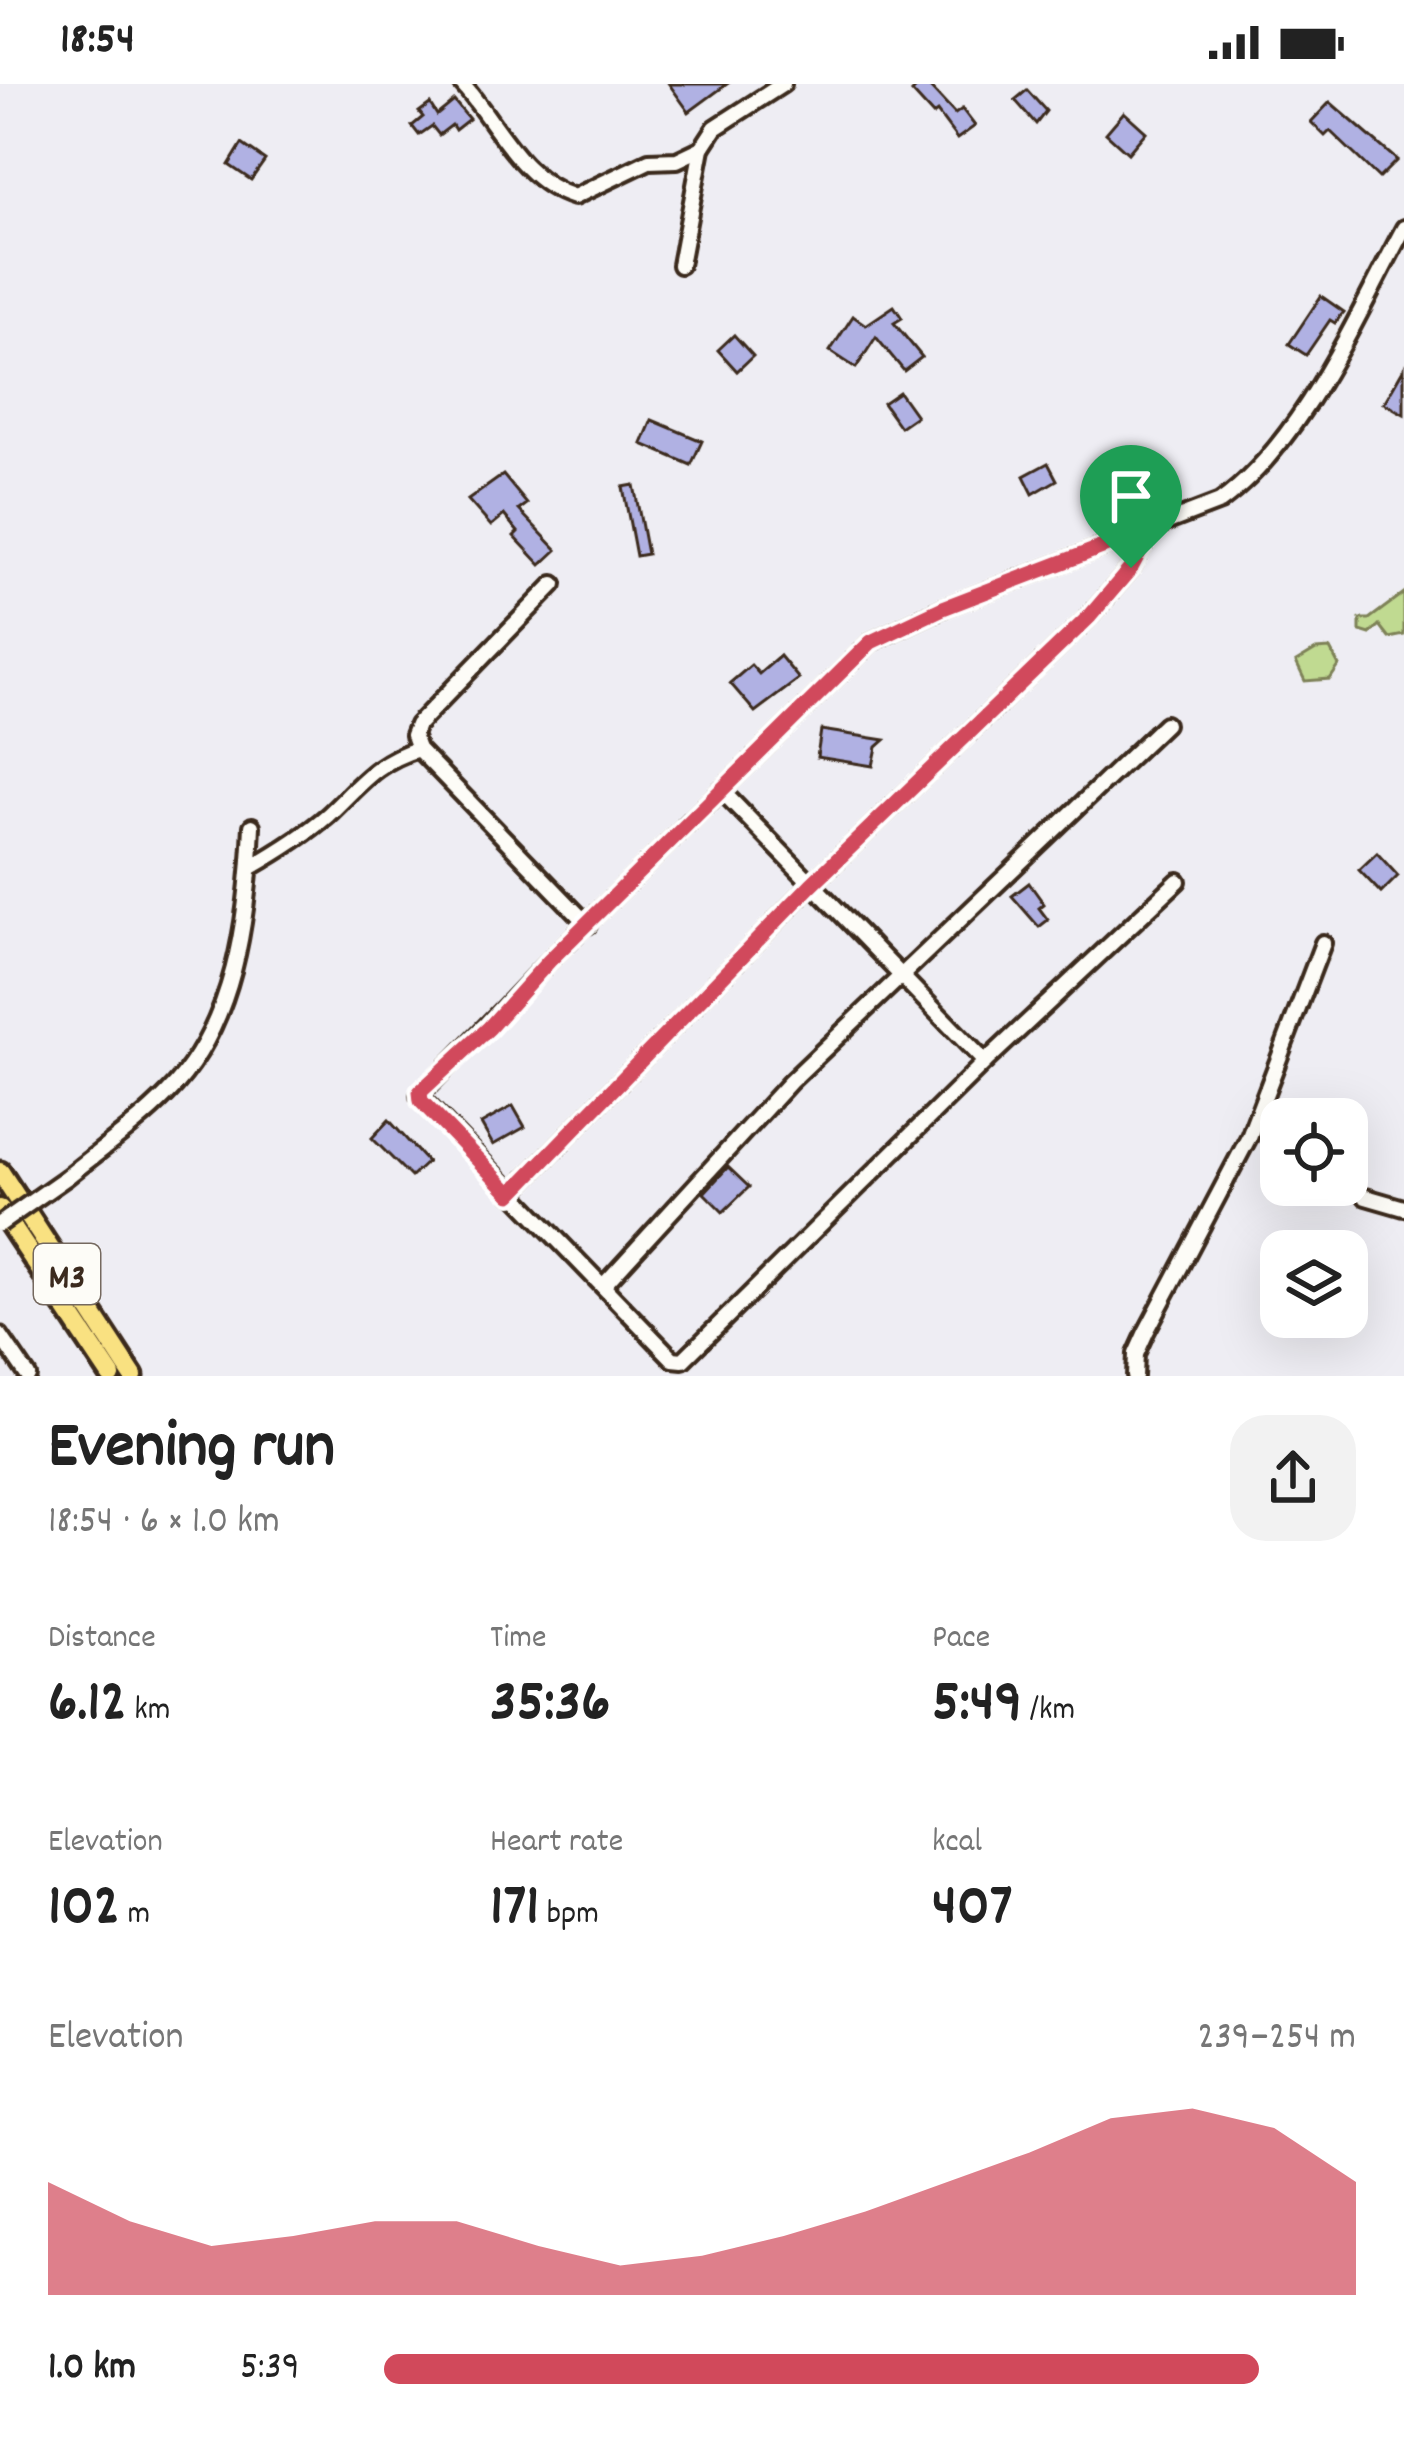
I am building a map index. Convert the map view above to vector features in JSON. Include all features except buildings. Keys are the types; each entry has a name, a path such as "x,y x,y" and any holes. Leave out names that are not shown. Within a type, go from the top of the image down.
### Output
{"highway":[{"name":"M3","path":"0,1172 133,1376"},
{"name":"M3","path":"0,1209 111,1376"}],"street":[{"path":"462,84 529,172 574,196 649,161 677,160 701,148"},
{"path":"680,265 701,148 715,128 783,84"},
{"path":"1178,881 985,1061 683,1360 673,1359 421,1101 420,1092 871,642 922,617 1220,502 1249,481 1305,404 1404,228"},
{"path":"511,1194 811,885 1090,616 1131,568 1152,528"},
{"path":"554,584 412,735 418,748 588,925"},
{"path":"603,1286 790,1082 1165,724"},
{"path":"250,868 308,831 374,769 418,748"},
{"path":"721,790 985,1061"},
{"path":"0,1224 67,1177 168,1094 196,1060 230,983 250,868 252,826"},
{"path":"1135,1376 1136,1354 1146,1332 1250,1137 1323,943"},
{"path":"1368,1198 1404,1208"},
{"path":"0,1335 28,1376"}],"green space":[{"path":"1404,593 1404,635 1389,638 1379,625 1370,634 1360,631 1360,619 1369,619"},
{"path":"1330,649 1339,666 1330,679 1305,681 1296,662 1316,650"}],"route":[{"path":"1152,528 1131,568 1090,616 811,885 511,1194 421,1101 420,1092 871,642 943,608 1152,528"}]}
